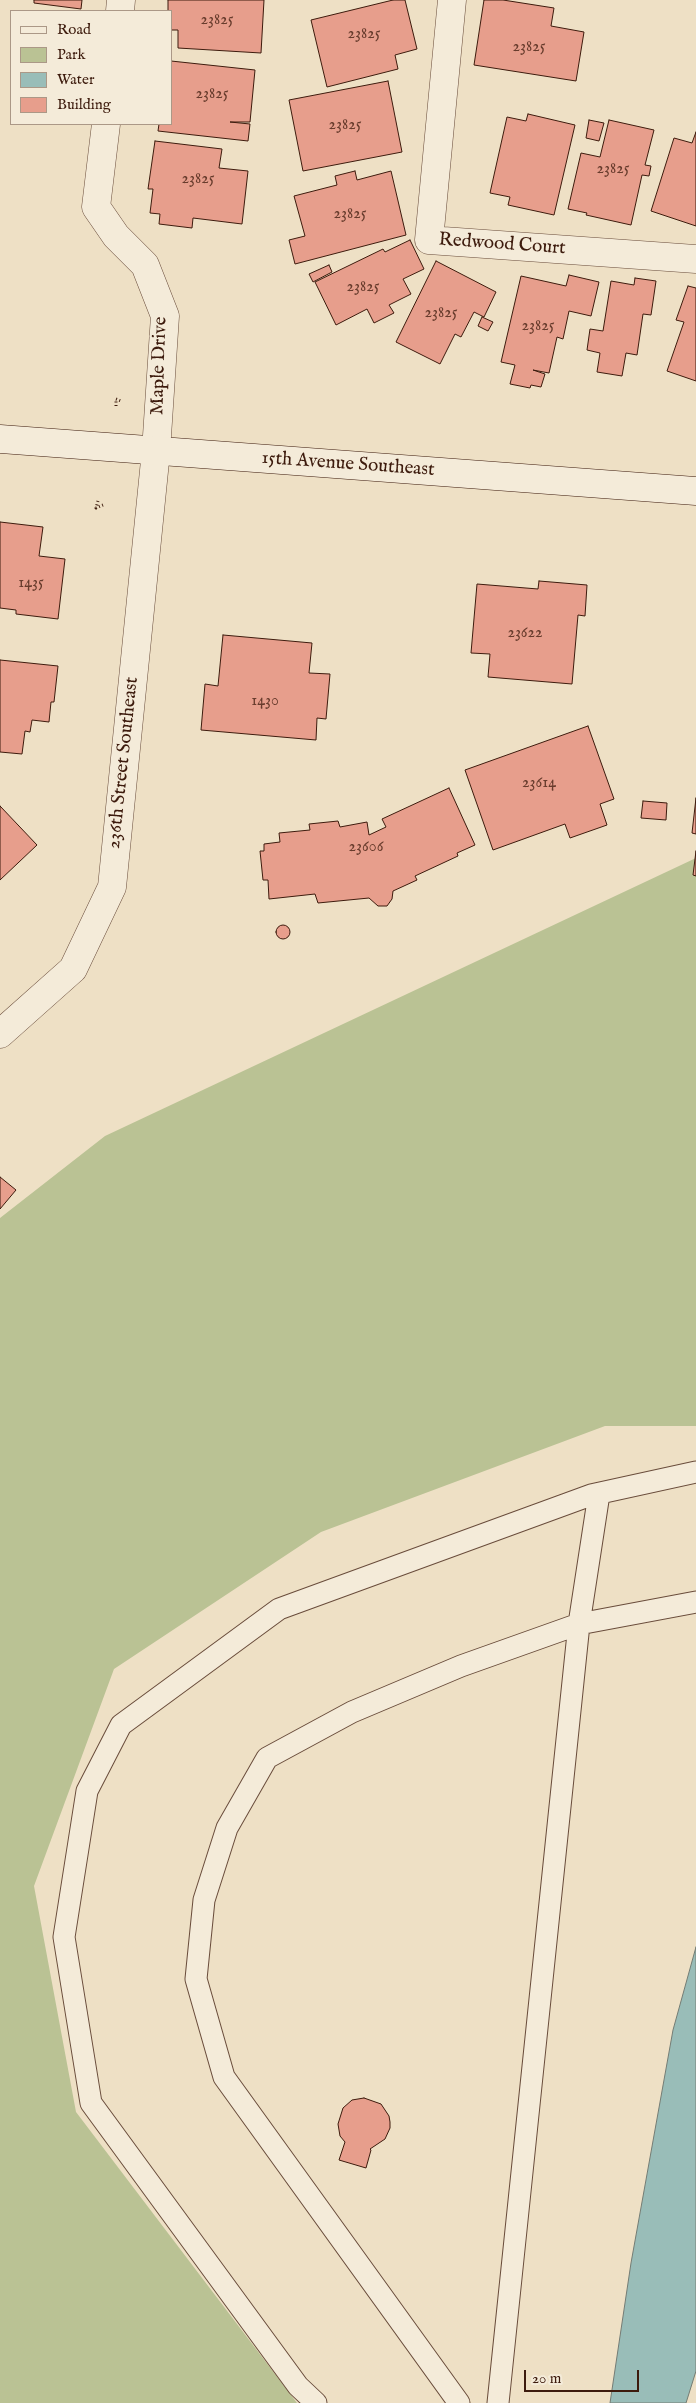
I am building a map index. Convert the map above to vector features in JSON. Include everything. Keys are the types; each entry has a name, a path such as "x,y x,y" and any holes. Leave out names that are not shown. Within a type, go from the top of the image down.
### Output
{"street":[{"name":"Redwood Court","path":"452,0 429,240 696,259"},
{"name":"Maple Drive","path":"106,125 96,207 116,236 145,265 165,316 156,451"},
{"name":"15th Avenue Southeast","path":"0,440 696,491"},
{"name":"236th Street Southeast","path":"0,1034 73,969 112,887 156,451"}],"lane":[{"path":"316,2403 298,2386 91,2103 64,1937 87,1791 121,1725 279,1609 599,1494 696,1472"},
{"path":"498,2403 579,1624 599,1494"},
{"path":"459,2403 224,2077 196,1979 204,1900 227,1828 267,1758 352,1712 461,1666 579,1624 696,1602"}],"path":[{"path":"116,406 116,399 121,401"},
{"path":"98,501 96,508 103,505"}],"green space":[{"path":"696,858 696,1426 605,1426 321,1532 114,1669 34,1886 76,2112 297,2403 0,2403 0,1218 105,1136"}],"water":[{"path":"696,1947 696,2371 686,2403 610,2403 631,2263 673,2030"}],"building":[{"path":"34,0 82,0 81,9 34,3"},
{"path":"168,0 264,0 261,53 178,48 178,30 172,30 172,10 168,10"},
{"path":"393,0 405,0 417,49 395,55 398,69 327,87 311,20"},
{"path":"484,0 503,0 554,8 551,26 584,32 576,81 474,65"},
{"path":"172,61 255,70 250,122 230,122 250,124 248,141 158,131 159,125 172,125"},
{"path":"388,81 402,152 303,171 289,100"},
{"path":"528,114 575,125 554,215 508,205 510,197 490,193 507,117 526,121"},
{"path":"589,120 604,123 599,141 586,138"},
{"path":"609,120 654,130 645,165 651,166 649,176 642,175 631,225 568,209 581,153 600,157"},
{"path":"696,132 696,226 651,211 674,138 692,143"},
{"path":"155,141 222,149 219,168 248,171 242,224 193,218 192,228 159,224 160,214 150,213 153,189 148,189"},
{"path":"355,171 357,180 391,171 406,235 295,264 289,240 305,236 294,196 337,185 335,176"},
{"path":"410,240 424,269 403,279 411,294 389,305 394,313 374,323 367,309 336,325 315,282 383,249 385,252"},
{"path":"436,261 496,292 484,317 474,312 461,337 455,334 440,364 396,342"},
{"path":"329,265 332,272 313,282 309,274"},
{"path":"569,275 599,282 591,316 569,311 563,339 557,337 549,373 533,370 545,374 541,387 531,385 530,388 510,384 515,365 501,362 521,276 566,286"},
{"path":"635,278 656,281 651,315 643,314 637,355 626,353 622,376 597,372 600,353 587,350 590,329 603,331 611,281 634,285"},
{"path":"688,286 696,288 696,381 667,371 684,322 676,320"},
{"path":"482,317 493,322 488,331 478,326"},
{"path":"0,522 43,527 39,556 65,559 58,619 16,614 16,610 0,608"},
{"path":"539,581 587,585 585,616 578,615 572,684 488,677 490,654 471,653 477,584 538,589"},
{"path":"223,635 312,643 309,673 330,674 326,719 317,718 316,740 201,730 205,684 218,686"},
{"path":"0,660 58,666 54,702 51,702 49,722 32,720 30,732 25,731 22,754 0,752"},
{"path":"588,726 614,799 600,804 607,825 570,838 565,824 493,850 465,770"},
{"path":"449,788 475,845 457,853 458,856 415,876 417,880 393,891 392,899 387,906 378,906 369,898 318,903 315,894 269,899 268,880 263,880 260,851 264,851 264,844 280,842 279,833 310,830 309,824 338,821 340,827 367,822 369,835 386,827 382,819"},
{"path":"696,798 696,834 692,833"},
{"path":"643,801 667,803 666,820 641,818"},
{"path":"0,806 37,845 0,880"},
{"path":"696,851 696,876 693,875"},
{"path":"280,925 286,925 290,932 286,939 280,939 276,935 276,929"},
{"path":"0,1177 16,1190 0,1209"},
{"path":"364,2098 381,2104 389,2116 390,2122 390,2128 385,2139 370,2149 366,2168 339,2160 345,2142 340,2136 338,2124 343,2108 352,2100"}]}
